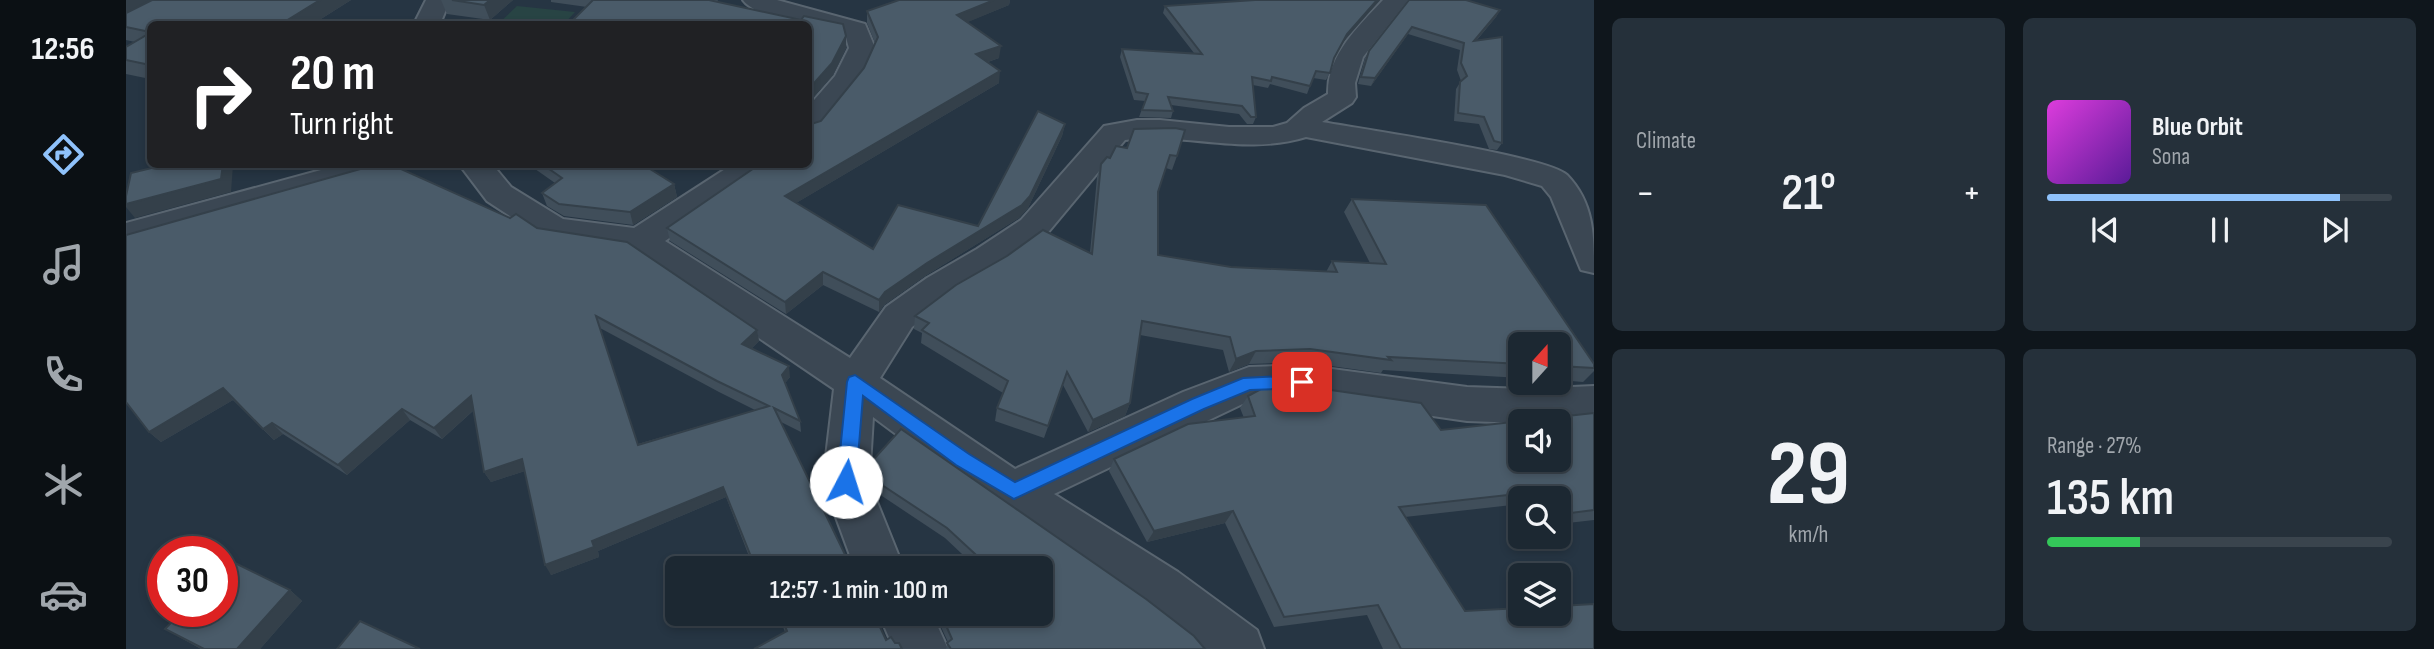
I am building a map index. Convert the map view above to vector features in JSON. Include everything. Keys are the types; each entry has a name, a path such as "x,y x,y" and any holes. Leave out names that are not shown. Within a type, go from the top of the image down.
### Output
{"street":[{"path":"428,21 438,0"},
{"path":"755,0 782,11 856,29"},
{"path":"812,121 848,79 862,48 856,29 856,0"},
{"path":"1302,127 1311,116 1342,97 1340,85 1348,58 1396,0"},
{"path":"875,556 846,482 855,382 899,317 940,287 990,258 1033,228 1115,132 1154,127 1219,134 1269,135 1302,127 1510,166 1553,179 1566,194 1594,261"},
{"path":"126,235 367,168"},
{"path":"477,168 499,194 554,229 640,241 855,382 962,459 1160,589 1238,649"},
{"path":"640,241 749,168"},
{"path":"1014,491 1198,404 1249,383 1302,382 1467,404 1528,406 1594,403"},
{"path":"910,626 922,649"}],"green space":[{"path":"517,6 575,12 567,21 501,21"}],"building":[{"path":"152,0 320,0 286,21 147,21 147,31 126,27 126,13"},
{"path":"452,0 490,0 484,5"},
{"path":"593,0 709,0 801,20 804,16 843,24 846,36 832,63 812,86 812,21 572,21"},
{"path":"899,0 994,0 957,15 1001,46 976,54 1000,71 785,196 873,249 898,205 978,226 1038,111 1065,124 1030,196 1022,205 927,263 885,292 879,300 823,272 785,302 667,228 754,168 812,168 812,124 821,121 864,68 878,37 867,11"},
{"path":"1255,0 1377,0 1347,34 1334,58 1330,73 1316,71 1310,86 1272,77 1271,81 1252,77 1256,117 1251,117 1242,106 1168,97 1173,111 1142,110 1148,94 1136,92 1122,49 1202,54 1165,6"},
{"path":"1409,0 1466,0 1500,10 1474,41 1502,37 1502,143 1494,141 1484,117 1458,113 1460,82 1467,76 1461,63 1464,43 1412,27 1375,78 1361,77 1369,51"},
{"path":"147,35 147,64 126,60 126,47"},
{"path":"1134,129 1185,130 1177,156 1170,155 1158,192 1158,255 1231,267 1337,272 1332,261 1386,264 1352,199 1486,205 1594,364 1594,368 1572,367 1572,332 1508,332 1508,363 1388,357 1391,360 1310,349 1256,351 1236,359 1230,337 1142,321 1130,403 1093,420 1067,372 1048,426 997,408 1008,381 922,330 929,323 915,316 956,285 1007,256 1043,230 1092,254 1101,164 1107,157 1110,158 1116,146 1127,148"},
{"path":"152,168 222,168 221,179 126,204 131,173"},
{"path":"364,168 399,168 510,218 516,214 537,228 627,242 757,330 742,344 789,366 782,375 800,421 774,408 846,556 751,556 723,487 592,541 594,547 545,565 522,459 484,472 471,396 434,428 402,409 338,465 272,423 263,429 223,388 149,432 126,402 126,235","holes":["596,316 769,406 638,445"]},
{"path":"548,168 648,168 674,184 630,212 559,204 542,193 562,178"},
{"path":"1310,387 1421,403 1441,430 1508,423 1508,472 1571,472 1571,416 1594,413 1594,510 1571,513 1571,486 1508,486 1508,495 1399,507 1465,611 1508,609 1508,626 1571,626 1571,605 1594,604 1594,649 1401,649 1378,605 1284,617 1233,511 1154,531 1114,459 1188,424 1255,416 1248,396 1261,389"},
{"path":"901,429 1146,599 1194,636 1205,649 951,649 947,643 952,639 946,626 1053,626 1053,556 977,556 947,528 876,481 872,471 873,460"},
{"path":"238,564 290,590 237,649 204,649 165,629 238,627"},
{"path":"360,621 420,649 337,649"},
{"path":"785,626 880,626 886,640 891,637 902,649 754,649 787,631"}],"route":[{"path":"846,482 855,382 962,459 1014,491 1198,404 1249,383 1302,382"}]}
